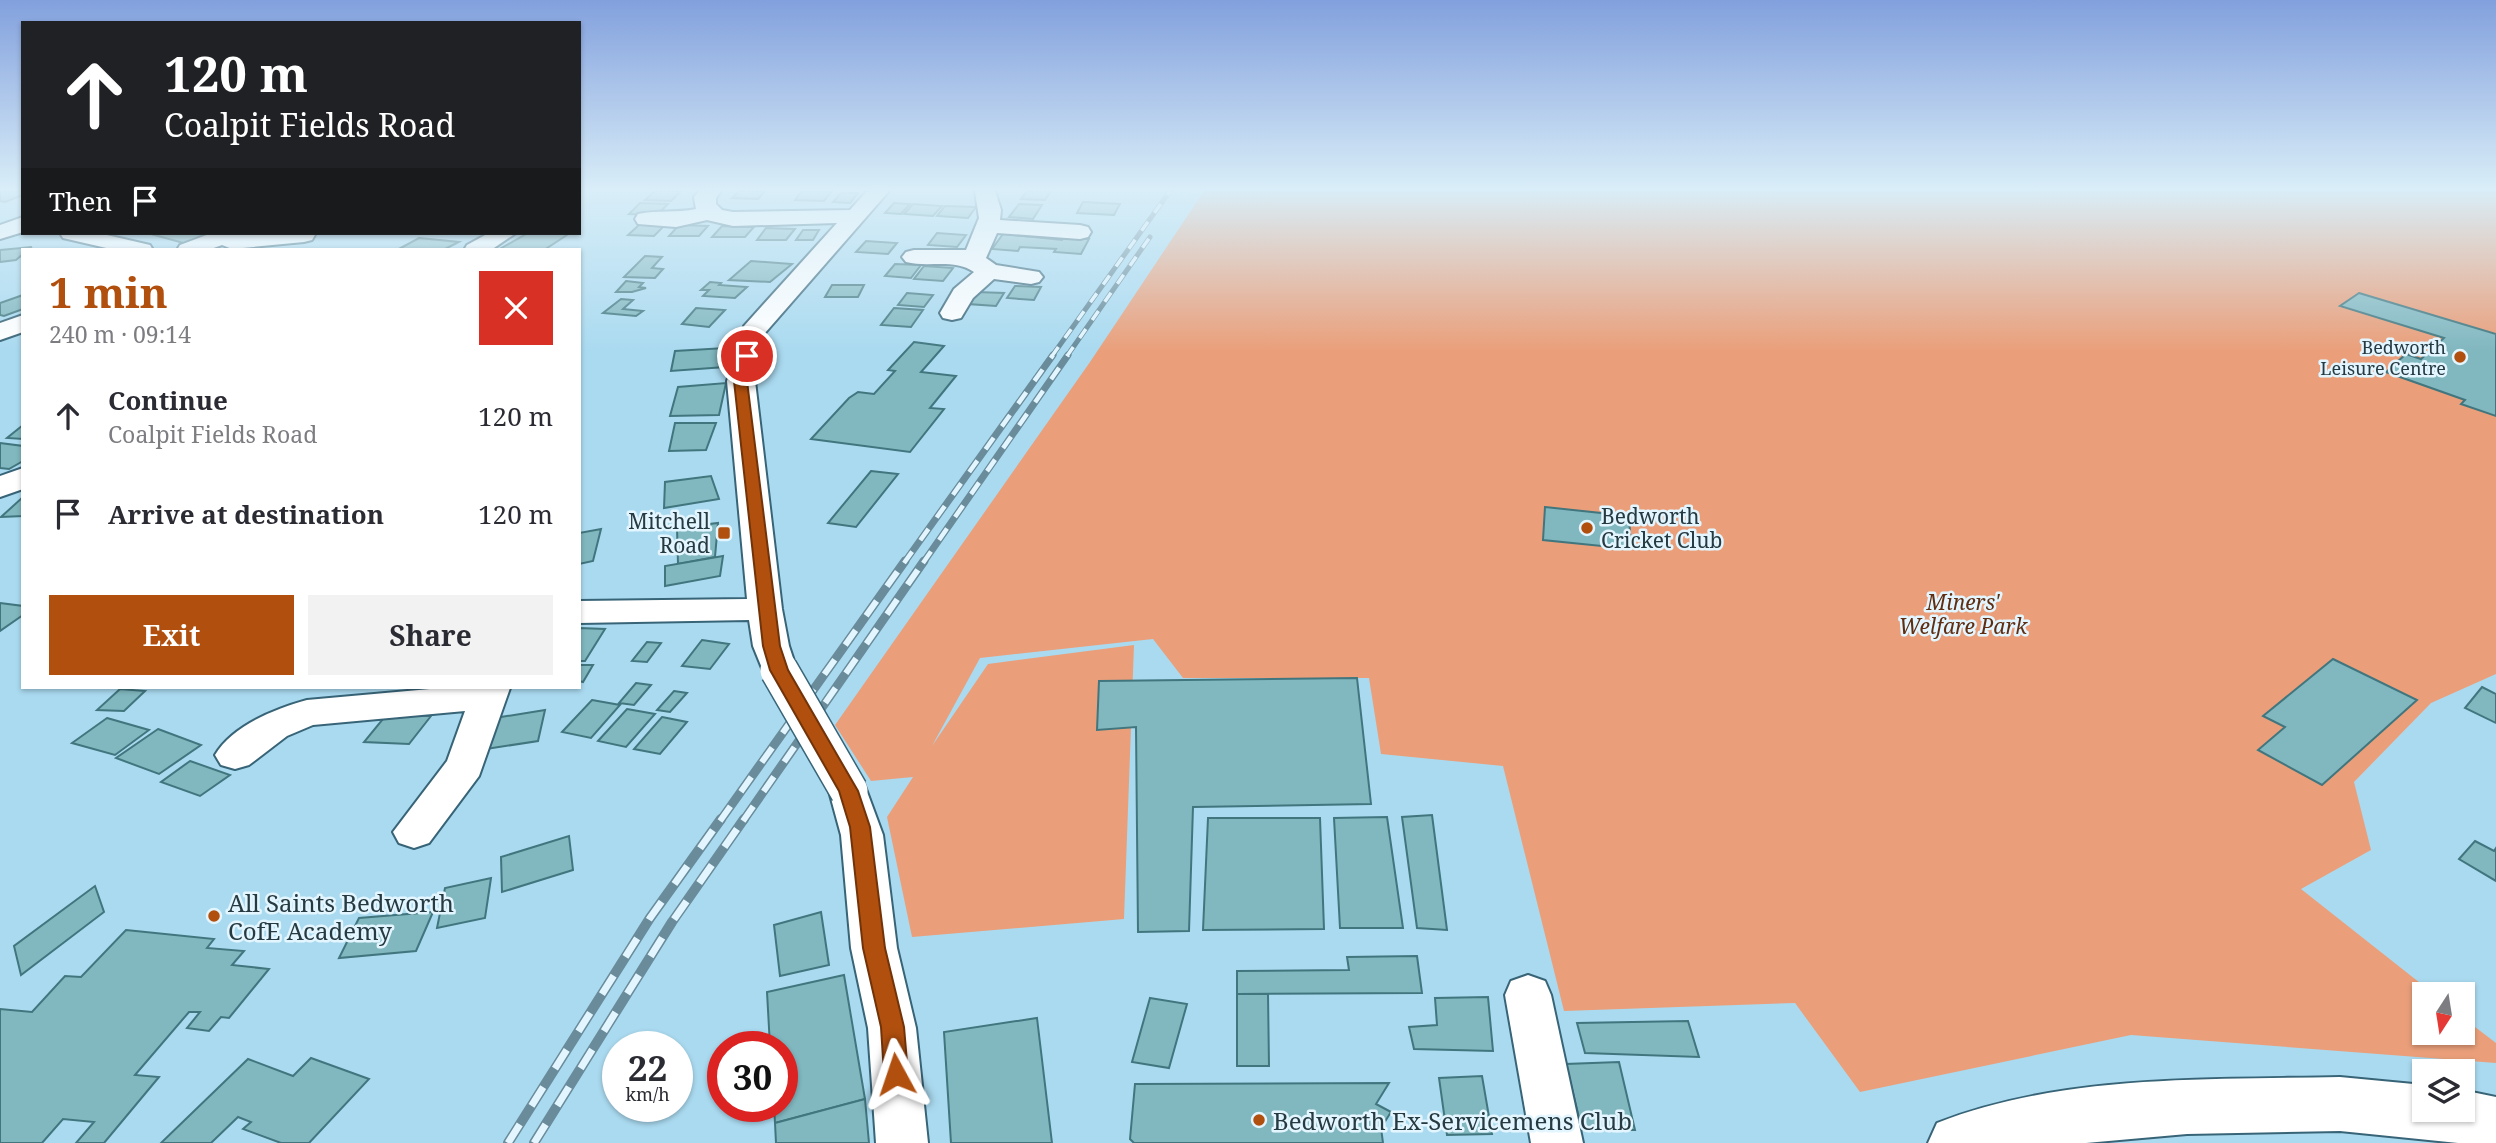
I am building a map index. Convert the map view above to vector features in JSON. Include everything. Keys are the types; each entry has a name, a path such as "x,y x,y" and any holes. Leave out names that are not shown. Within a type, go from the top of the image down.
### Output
{"main road":[{"path":"1958,1143 2053,1119 2187,1107 2340,1104 2448,1114 2496,1124"}],"street":[{"path":"830,244 753,331 741,381 771,646 779,670 849,791 862,835 874,948 892,1027 902,1143"},
{"path":"952,313 981,264 985,244"},
{"path":"914,257 981,264 1031,276"},
{"path":"0,332 21,324"},
{"path":"0,488 21,478"},
{"path":"581,612 765,608"},
{"path":"235,755 273,727 306,713 490,692 465,766 415,832"},
{"path":"1528,995 1557,1143"}],"green space":[{"name":"Miners' Welfare Park","path":"1168,244 2496,244 2496,674 2431,703 2354,782 2371,850 2301,889 2419,982 2412,982 2412,1045 2475,1045 2475,1027 2496,1043 2496,1063 2475,1061 2475,1059 2444,1059 2131,1035 1860,1092 1795,1003 1564,1011 1503,766 1381,754 1369,678 1183,678 1153,639 980,658 932,746 988,664 1134,645 1124,919 912,937 887,817 913,777 871,781 835,725 1090,362"}],"building":[{"path":"407,244 454,244 447,248 401,248"},
{"path":"508,244 553,244 547,248 502,248"},
{"path":"863,244 896,244 888,254 856,252"},
{"path":"928,244 959,244 957,247"},
{"path":"995,244 1086,244 1081,254 1054,252 1056,249 992,249"},
{"path":"21,248 21,256 16,260 0,262 0,250"},
{"path":"645,256 662,257 652,268 663,269 655,278 624,277"},
{"path":"751,261 792,264 770,282 729,280"},
{"path":"895,264 921,265 911,278 885,276"},
{"path":"924,266 953,268 943,281 914,279"},
{"path":"626,281 643,283 639,287 646,288 632,292 616,292"},
{"path":"710,282 747,287 735,298 703,296 709,290 701,290"},
{"path":"832,285 864,285 858,297 825,297"},
{"path":"1015,286 1041,287 1034,300 1007,298"},
{"path":"976,292 1004,293 996,306 968,304"},
{"path":"907,293 933,295 924,307 898,305"},
{"name":"Bedworth Leisure Centre","path":"2359,293 2496,334 2496,416 2461,404 2465,400 2386,372 2406,354 2421,359 2444,338 2340,306"},
{"path":"21,296 21,310 4,316 0,315 0,303"},
{"path":"621,299 633,300 623,309 643,311 636,316 603,313"},
{"path":"696,308 725,310 709,327 682,324"},
{"path":"894,308 923,310 911,327 881,325"},
{"path":"914,342 944,346 921,372 956,376 930,408 944,409 910,452 811,439 849,398 858,392 874,394 895,371 888,370"},
{"path":"725,348 725,367 671,371 675,351"},
{"path":"726,383 719,415 670,416 678,387"},
{"path":"675,423 716,423 706,450 669,451"},
{"path":"21,427 21,439 7,438"},
{"path":"0,443 21,446 21,462 9,469 0,468"},
{"path":"871,471 898,474 856,527 828,523"},
{"path":"711,476 719,499 664,508 665,482"},
{"path":"21,499 21,516 1,517"},
{"name":"Bedworth Cricket Club","path":"1545,507 1629,516 1631,549 1543,540"},
{"path":"718,523 715,557 678,564 677,528"},
{"path":"601,529 593,561 581,564 581,533"},
{"path":"723,556 720,576 665,586 665,566"},
{"path":"0,603 21,606 21,616 0,631"},
{"path":"581,628 605,629 585,661 581,661"},
{"path":"702,640 729,644 710,669 682,666"},
{"path":"647,642 661,643 647,662 632,661"},
{"path":"2333,659 2417,700 2322,785 2258,750 2285,727 2263,716"},
{"path":"581,665 593,665 583,682"},
{"path":"1357,678 1371,804 1193,807 1189,931 1138,932 1136,727 1097,730 1099,681"},
{"path":"636,683 651,685 634,705 619,703"},
{"path":"2482,687 2496,694 2496,723 2465,708"},
{"path":"120,689 145,691 124,711 97,710"},
{"path":"674,691 687,693 670,712 657,710"},
{"path":"592,700 620,705 591,738 562,732"},
{"path":"627,709 655,714 626,747 598,741"},
{"path":"545,710 538,741 486,749 495,718"},
{"path":"387,714 431,716 409,744 364,742"},
{"path":"662,717 687,722 660,754 634,749"},
{"path":"107,718 149,730 115,755 72,743"},
{"path":"158,729 201,745 159,774 116,758"},
{"path":"190,761 230,775 200,796 161,782"},
{"path":"1432,815 1447,930 1417,928 1402,817"},
{"path":"1387,817 1403,928 1340,928 1334,818"},
{"path":"1208,818 1320,818 1324,929 1203,930"},
{"path":"569,836 573,870 502,892 501,857"},
{"path":"2475,841 2494,851 2496,848 2496,881 2459,859"},
{"path":"491,878 485,918 437,928 445,888"},
{"path":"95,886 104,912 21,975 14,946"},
{"path":"433,912 416,951 339,958 359,918"},
{"path":"821,912 829,965 780,976 774,925"},
{"path":"126,930 214,939 207,948 244,951 232,965 269,969 229,1018 221,1017 209,1031 187,1028 200,1012 189,1012 135,1075 159,1077 104,1143 76,1143 94,1122 63,1119 42,1143 0,1143 0,1009 32,1012 65,976 81,977"},
{"path":"1417,956 1422,993 1237,994 1237,971 1349,970 1347,957"},
{"path":"844,975 865,1099 798,1117 798,1031 769,1031 767,992"},
{"path":"1237,994 1268,994 1269,1066 1237,1066"},
{"path":"1488,997 1493,1051 1414,1049 1409,1027 1437,1025 1435,998"},
{"path":"1150,998 1187,1004 1169,1068 1132,1062"},
{"path":"1037,1018 1052,1143 951,1143 944,1032"},
{"path":"1688,1021 1699,1057 1585,1053 1577,1023"},
{"path":"311,1058 369,1079 309,1143 281,1143 243,1129 251,1122 238,1117 211,1143 161,1143 248,1059 293,1076"},
{"path":"1619,1062 1635,1130 1582,1130 1566,1064"},
{"path":"1482,1076 1492,1134 1447,1135 1439,1078"},
{"name":"Bedworth Ex-Servicemens Club","path":"1389,1083 1376,1104 1391,1112 1381,1128 1383,1143 1134,1143 1130,1139 1135,1084"},
{"path":"865,1099 869,1143 776,1143 775,1123 798,1122 798,1117"}],"railway":[{"path":"1052,356 1132,244"},
{"path":"1067,356 1145,244"},
{"path":"904,563 1053,355"},
{"path":"923,563 1068,355"},
{"path":"720,821 905,561"},
{"path":"743,821 924,561"},
{"path":"508,1143 650,918 721,819"},
{"path":"534,1143 672,922 744,819"}],"place":[{"name":"Bedworth Leisure Centre","path":"2460,357"},
{"name":"Bedworth Cricket Club","path":"1587,528"},
{"name":"Mitchell Road","path":"724,533"},
{"name":"All Saints Bedworth CofE Academy","path":"214,916"},
{"name":"Bedworth Ex-Servicemens Club","path":"1259,1120"}],"route":[{"path":"747,356 741,381 771,646 775,663 849,791 860,827 874,948 892,1027 896,1074"}]}
